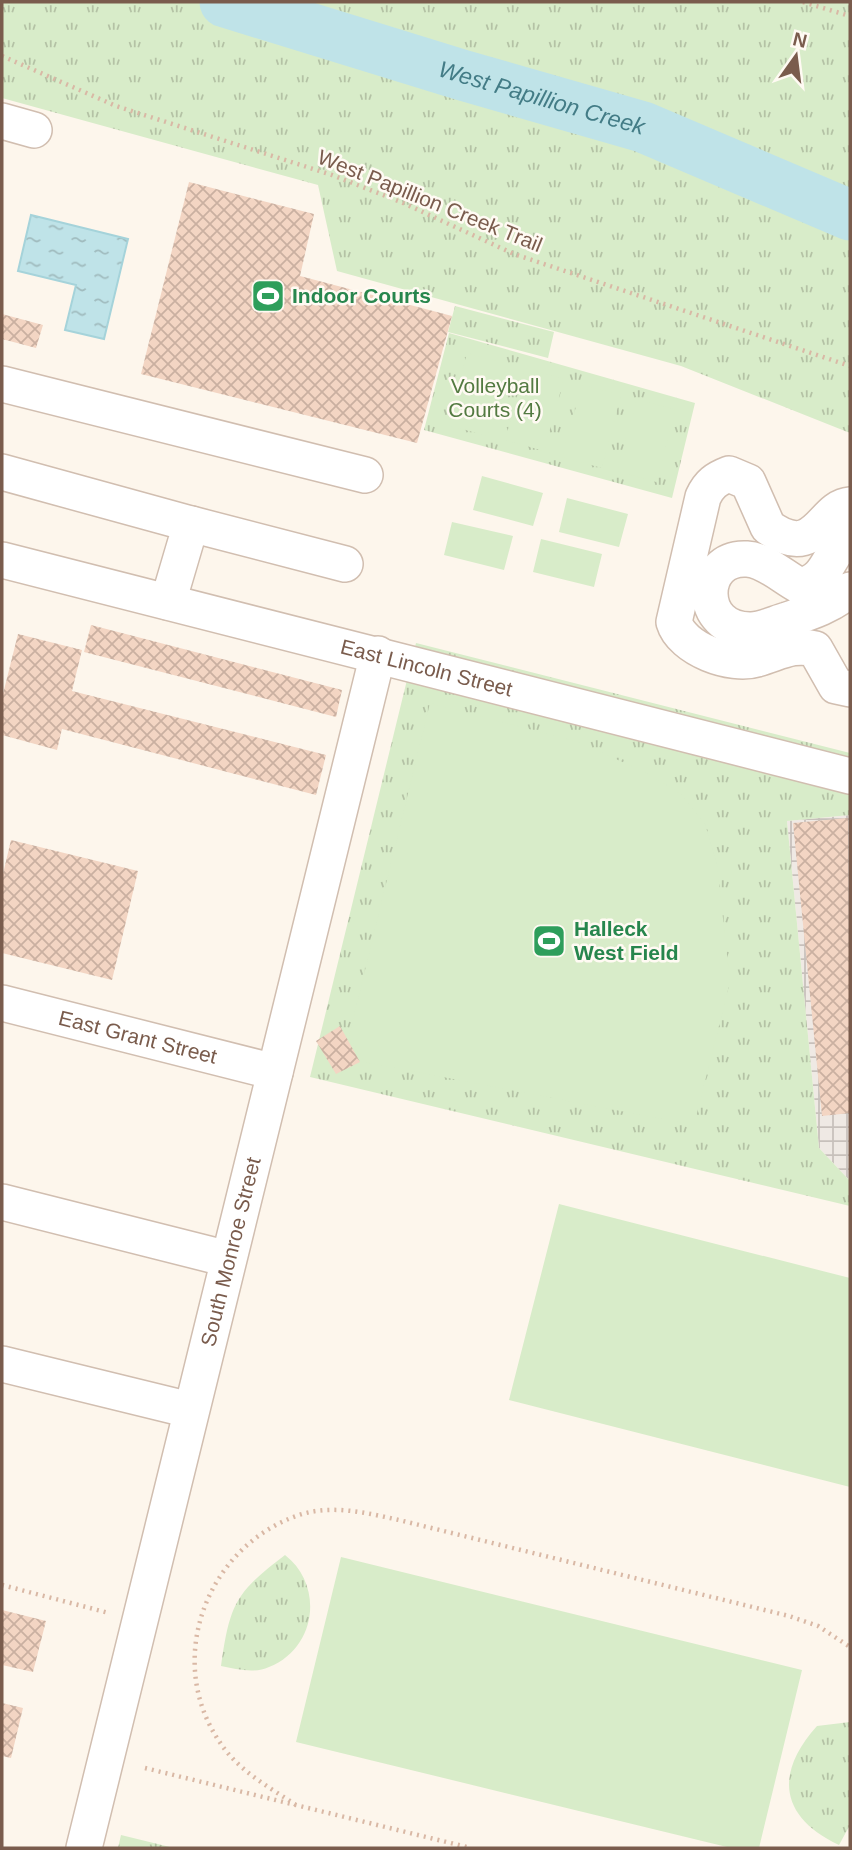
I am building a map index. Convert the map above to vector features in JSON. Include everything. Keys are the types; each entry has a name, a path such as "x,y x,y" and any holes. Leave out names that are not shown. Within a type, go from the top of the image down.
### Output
{"street":[{"path":"2,384 365,475"},
{"path":"2,472 345,564"},
{"path":"850,505 834,512 816,532 790,538 768,527 748,482 729,474 718,478 708,486 702,497 674,622 677,634 698,651 742,660 755,660 792,646 816,649 836,686 850,689"},
{"path":"168,602 191,524"},
{"path":"850,539 837,549 820,579 809,584 800,586 760,562 748,559 724,564 714,577 710,590 715,615 726,625 754,630 827,607 850,590"},
{"name":"East Lincoln Street","path":"2,560 850,776"},
{"name":"South Monroe Street","path":"84,1848 378,654"},
{"name":"East Grant Street","path":"2,1003 275,1072"},
{"path":"2,1202 228,1259"},
{"path":"2,1364 190,1410"}],"path":[{"path":"803,2 850,16"},
{"name":"West Papillion Creek Trail","path":"2,56 116,106 332,175 401,202 514,254 850,366"},
{"path":"296,1805 256,1779 219,1742 206,1719 199,1694 194,1669 194,1643 207,1598 219,1574 255,1539 301,1514 327,1510 358,1511 399,1520 789,1616 818,1626 850,1647"},
{"path":"2,1585 117,1615"},
{"path":"145,1768 471,1848"}],"shaded area":[{"path":"850,815 850,1181 819,1148 787,821"}],"green space":[{"path":"2,2 850,2 850,433 681,366 337,271 318,185 2,98"},
{"path":"455,306 554,332 548,358 448,332"},
{"name":"Volleyball Courts (4)","path":"449,333 695,403 672,498 424,430"},
{"path":"467,353 507,364 487,436 448,425"},
{"path":"525,368 564,379 544,451 505,440"},
{"path":"582,385 621,395 602,468 562,457"},
{"path":"637,399 676,410 656,482 617,471"},
{"path":"482,476 543,493 533,526 473,510"},
{"path":"567,498 628,514 619,547 559,532"},
{"path":"452,522 513,536 504,570 444,555"},
{"path":"541,539 602,554 594,587 533,572"},
{"path":"416,643 850,753 850,815 787,821 819,1148 850,1181 850,1206 310,1077"},
{"name":"Halleck West Field","path":"430,703 578,742 647,773 681,794 705,824 717,864 730,982 694,1125 364,1062 349,1036"},
{"path":"559,1204 850,1278 850,1487 509,1400"},
{"path":"285,1555 306,1582 310,1599 310,1615 297,1646 285,1658 263,1669 245,1670 221,1666 228,1628 238,1602 255,1580"},
{"path":"341,1557 802,1670 759,1848 731,1848 296,1742"},
{"path":"850,1722 850,1825 839,1845 819,1834 795,1808 790,1793 790,1777 794,1761 803,1744 817,1726"},
{"path":"121,1835 174,1848 118,1848"}],"water":[{"path":"31,215 128,239 104,339 65,330 76,285 18,271"}],"building":[{"name":"Indoor Courts","path":"189,182 314,214 300,276 452,316 417,443 141,374"},
{"path":"2,314 43,325 36,348 2,339"},
{"path":"91,625 342,690 336,717 84,652"},
{"path":"18,634 82,650 72,691 326,755 316,795 62,729 57,750 2,735 2,698"},
{"path":"848,818 850,1113 822,1116 793,823"},
{"path":"11,840 138,871 112,980 2,953 2,878"},
{"path":"340,1026 360,1062 336,1074 316,1041"},
{"path":"2,1610 46,1621 33,1672 2,1665"},
{"path":"2,1703 23,1708 11,1758 2,1756"}],"waterway":[{"name":"West Papillion Creek","path":"225,2 643,127 850,215"}],"place":[{"name":"Indoor Courts","path":"268,296"},
{"name":"Halleck West Field","path":"549,941"}]}
